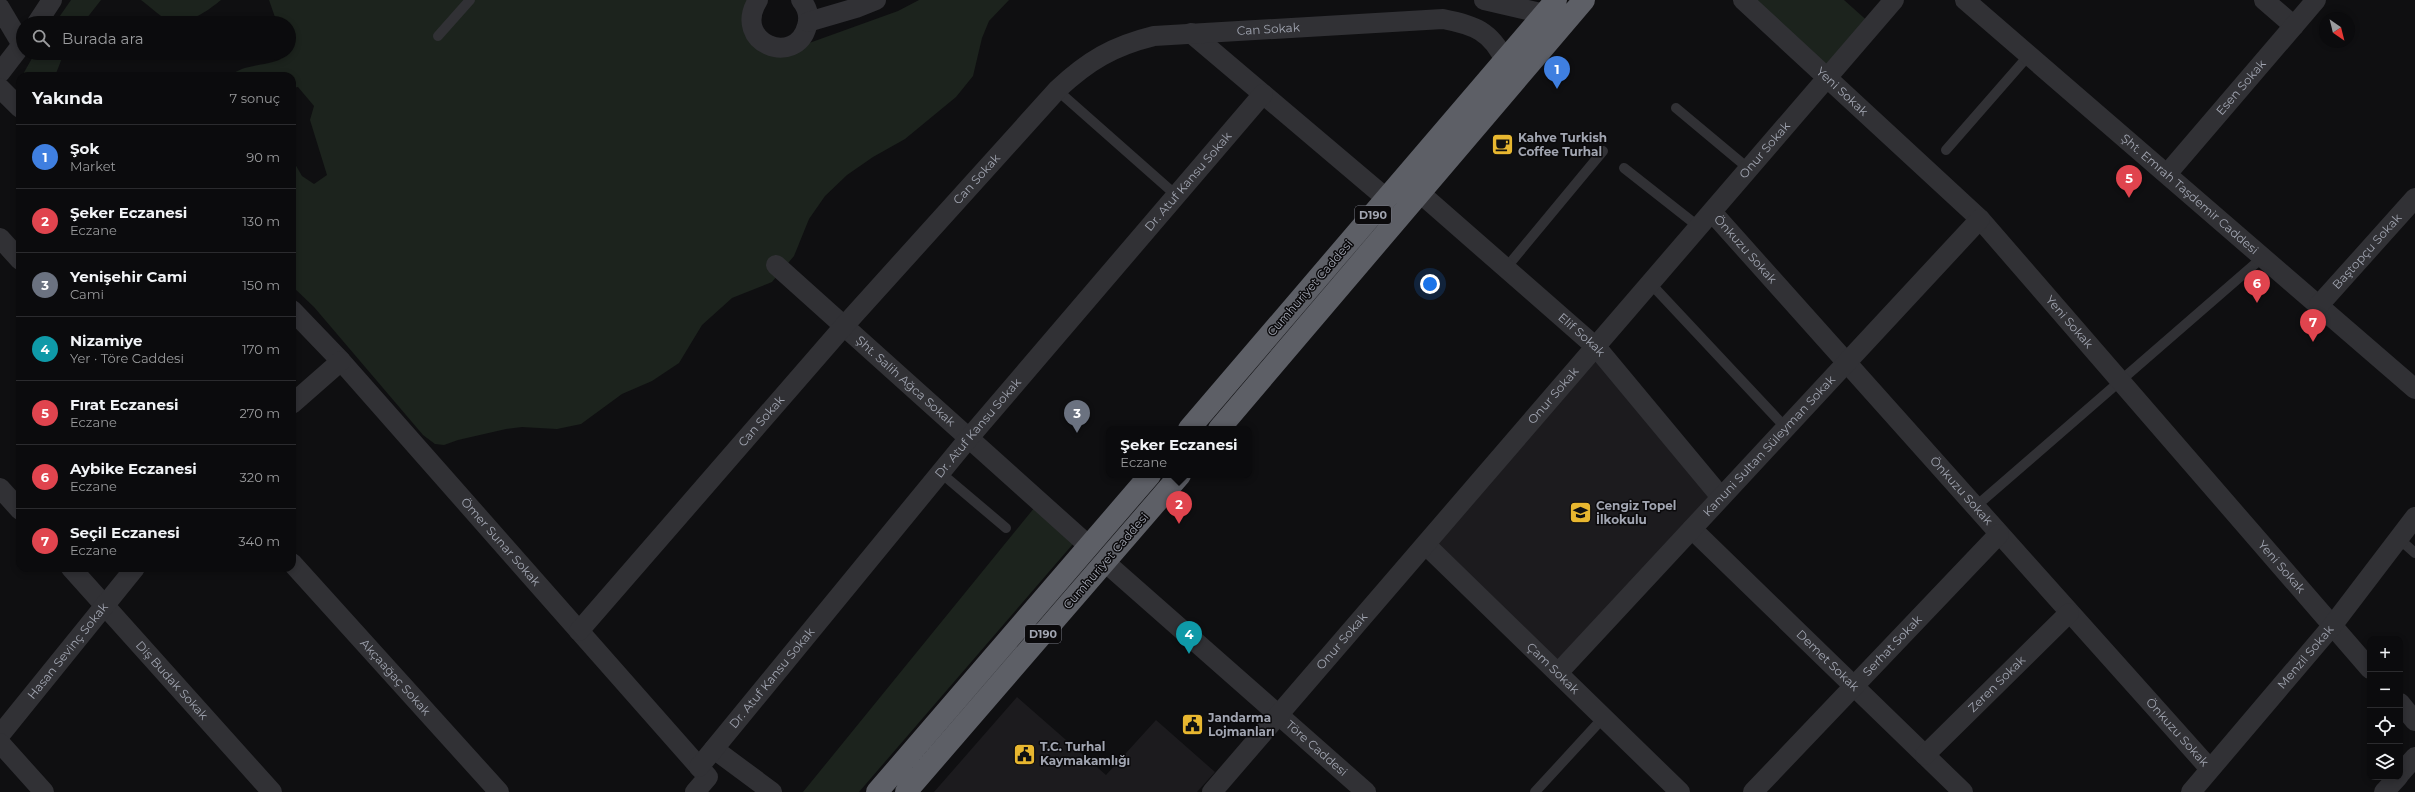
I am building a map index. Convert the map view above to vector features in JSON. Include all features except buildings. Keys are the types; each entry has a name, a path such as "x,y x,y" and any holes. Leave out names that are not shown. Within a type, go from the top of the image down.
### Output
{"highway":[{"name":"Cumhuriyet Caddesi","path":"1222,426 1420,193 1554,13 1584,0"},
{"name":"Cumhuriyet Caddesi","path":"1192,426 1387,199 1513,67"},
{"name":"Cumhuriyet Caddesi","path":"877,792 1147,478"},
{"name":"Cumhuriyet Caddesi","path":"906,792 1177,478"}],"street":[{"path":"42,16 52,0"},
{"path":"754,1 751,25 760,41 768,46 777,48 794,44 801,38 808,22 808,13 801,0"},
{"path":"808,22 856,8 876,0"},
{"path":"1473,28 1483,0 1554,13"},
{"name":"Yeni Sokak","path":"1743,0 1980,220 2367,666"},
{"name":"Onur Sokak","path":"1212,792 1597,348 1650,284 1894,0"},
{"name":"Şht. Emrah Taşdemir Caddesi","path":"1965,0 2415,389"},
{"path":"2264,0 2294,26"},
{"name":"Esen Sokak","path":"2166,174 2316,0"},
{"path":"0,8 16,34"},
{"name":"Can Sokak","path":"579,631 844,326 1057,90 1079,69 1102,54 1128,42 1154,36 1411,19 1443,19 1473,28 1493,40 1513,67"},
{"path":"1191,34 1387,199"},
{"path":"0,73 16,52"},
{"path":"0,88 16,104"},
{"name":"Dr. Atuf Kansu Sokak","path":"695,792 714,749 968,439 1263,94"},
{"name":"Elif Sokak","path":"1420,193 1597,348 1721,497"},
{"name":"Baştopçu Sokak","path":"2318,305 2415,198"},
{"name":"Önkuzu Sokak","path":"1712,212 2210,769"},
{"name":"Kanuni Sultan Süleyman Sokak","path":"1558,673 1980,220"},
{"path":"0,238 16,256"},
{"name":"Şht. Salih Ağca Sokak","path":"776,265 968,439 1089,546"},
{"name":"Ömer Sunar Sokak","path":"296,314 341,361 703,772"},
{"path":"296,400 341,361"},
{"path":"0,488 16,506"},
{"name":"Menzil Sokak","path":"2191,792 2332,626 2415,517"},
{"name":"Demet Sokak","path":"1692,529 1963,792"},
{"name":"Serhat Sokak","path":"1753,792 1999,534"},
{"name":"Çam Sokak","path":"1426,545 1680,792"},
{"name":"Töre Caddesi","path":"1105,562 1366,792"},
{"name":"Akçaağaç Sokak","path":"296,566 499,792"},
{"name":"Diş Budak Sokak","path":"76,572 272,792"},
{"name":"Hasan Sevinç Sokak","path":"0,735 132,572"},
{"name":"Zeren Sokak","path":"1925,756 2069,613"},
{"path":"2403,707 2415,721"},
{"path":"0,743 44,792"},
{"path":"714,749 772,792"},
{"path":"2403,771 2415,757"},
{"path":"2384,792 2395,780"}],"lane":[{"path":"438,36 470,0"},
{"path":"1946,150 2029,55"},
{"path":"1057,90 1177,196"},
{"path":"1676,108 1749,169"},
{"path":"1506,268 1603,151"},
{"path":"1624,168 1699,227"},
{"path":"1975,507 2263,257"},
{"path":"1650,284 1786,428"},
{"path":"941,473 1006,528"},
{"path":"2398,538 2415,553"},
{"path":"1535,792 1603,718"}],"shaded area":[{"path":"71,0 101,0 88,16 60,16"},
{"path":"141,0 221,0 197,16 161,16"},
{"path":"269,0 758,0 751,25 787,51 898,11 919,0 1009,0 989,21 982,38 973,76 956,97 905,139 873,157 847,175 825,196 809,219 794,256 772,282 732,298 702,325 679,363 652,381 622,394 581,424 557,429 522,427 506,429 458,440 444,445 435,444 423,435 314,307 296,290 296,166 302,176 314,184 327,175 310,120 314,106 298,87 296,87 296,72 236,72 248,67 278,60 296,60 296,16 275,16"},
{"path":"1743,0 1844,0 1872,25 1827,78"},
{"path":"31,60 61,60 57,72 24,72"},
{"name":"Cengiz Topel İlkokulu","path":"1597,348 1721,497 1558,673 1426,545"},
{"path":"1039,502 1079,537 859,792 803,792"},
{"name":"T.C. Turhal Kaymakamlığı","path":"1017,697 1106,775 1156,720 1215,772 1197,792 934,792"}],"place":[{"name":"Şok","path":"1557,89"},
{"name":"Kahve Turkish Coffee Turhal","path":"1502,145"},
{"name":"Fırat Eczanesi","path":"2129,198"},
{"name":"Aybike Eczanesi","path":"2257,303"},
{"name":"Seçil Eczanesi","path":"2313,342"},
{"name":"Yenişehir Cami","path":"1077,433"},
{"name":"Cengiz Topel İlkokulu","path":"1580,513"},
{"name":"Şeker Eczanesi","path":"1179,524"},
{"name":"Nizamiye","path":"1189,654"},
{"name":"Jandarma Lojmanları","path":"1193,725"},
{"name":"T.C. Turhal Kaymakamlığı","path":"1025,754"}]}
